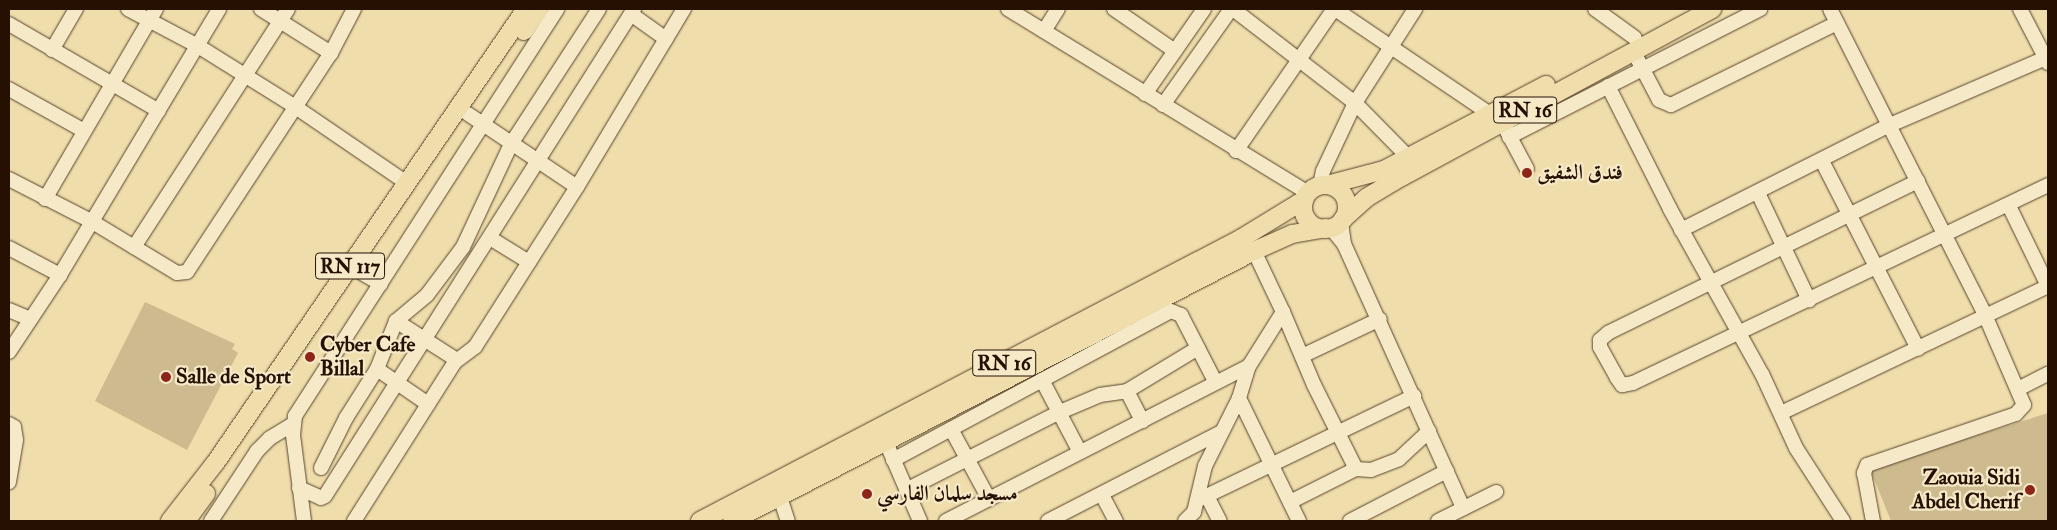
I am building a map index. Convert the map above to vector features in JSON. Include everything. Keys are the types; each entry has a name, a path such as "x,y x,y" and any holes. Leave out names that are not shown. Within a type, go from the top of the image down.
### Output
{"main road":[{"name":"RN 117","path":"170,521 216,462 526,9"},
{"name":"RN 117","path":"186,521 279,384 474,120 540,9"},
{"name":"RN 16","path":"700,521 882,434 1103,338 1254,251 1292,234 1335,224 1366,198 1501,124 1635,45 1687,9"},
{"name":"RN 16","path":"1635,45 1712,9"},
{"name":"RN 16","path":"732,521 780,497 882,434 1227,246 1315,191 1378,173 1408,157 1501,124"},
{"path":"1315,191 1344,197 1346,205 1335,224 1309,222 1305,216 1315,191"}],"street":[{"path":"52,50 76,9"},
{"path":"128,9 153,15 242,75 294,106 407,183"},
{"path":"9,352 60,274 219,9"},
{"path":"261,9 331,53"},
{"path":"134,248 242,75 288,9"},
{"path":"9,179 91,222 176,273 187,272 294,106 331,53 354,9"},
{"path":"302,519 293,424 295,416 381,284 474,120 557,9"},
{"path":"321,468 346,418 378,369 396,321 427,295 463,247 511,144 599,9"},
{"path":"354,521 457,360 475,347 577,187 684,9"},
{"path":"1008,9 1236,151 1315,191 1355,103 1415,9"},
{"path":"1044,31 1058,9"},
{"path":"1114,9 1175,51"},
{"path":"1145,94 1204,9"},
{"path":"1163,105 1232,9 1298,62 1355,103 1408,157"},
{"path":"1236,151 1334,9 1392,45 1501,124 1527,169"},
{"path":"1595,9 1635,45 1642,68 1662,103 1671,105 1837,23"},
{"path":"1501,124 1608,86 1760,9"},
{"path":"1830,9 1984,315 2024,405 2016,414 1867,465 1864,473 1873,521"},
{"path":"1681,230 1822,161 1890,125 2047,59 2020,9"},
{"path":"299,488 321,498 325,496 633,11 666,39"},
{"path":"45,199 153,15"},
{"path":"9,24 111,86 158,111"},
{"path":"1608,86 1681,230 1740,333 1804,463 1843,521"},
{"path":"9,89 84,131"},
{"path":"474,120 577,187"},
{"path":"1822,161 1918,349"},
{"path":"1918,181 1784,246 1600,340 1600,347 1616,378 1622,385 1634,383 1945,237 2048,186"},
{"path":"1758,193 1809,300"},
{"path":"1781,413 2048,286 2009,206"},
{"path":"1335,224 1380,319 1463,508"},
{"path":"490,238 529,262"},
{"path":"9,248 60,274"},
{"path":"1254,251 1337,432 1356,468"},
{"path":"360,272 381,284"},
{"path":"9,310 30,319"},
{"path":"893,460 1042,380 1103,338 1174,311 1181,315 1216,383"},
{"path":"1220,521 1203,498 1205,466 1239,398 1249,366 1283,312"},
{"path":"1302,356 1380,319"},
{"path":"396,321 457,360"},
{"path":"906,490 1060,412 1100,395 1127,391 1198,348"},
{"path":"946,521 1249,366"},
{"path":"378,369 428,404"},
{"path":"2018,389 2048,374"},
{"path":"1042,380 1080,452"},
{"path":"1127,391 1142,421"},
{"path":"1185,521 1203,498 1414,396"},
{"path":"1239,398 1299,521"},
{"path":"9,424 14,427 16,440 9,482"},
{"path":"211,521 257,451 270,438 293,424"},
{"path":"951,429 989,499"},
{"path":"1290,502 1356,468 1371,470 1399,459 1429,431"},
{"path":"1050,521 1221,432"},
{"path":"882,434 920,521"},
{"path":"1350,521 1447,471"},
{"path":"1438,521 1496,492"},
{"path":"1102,495 1116,521"},
{"path":"780,497 788,521"}],"shaded area":[{"name":"Salle de Sport","path":"145,302 235,344 232,349 238,353 187,450 95,401"},
{"path":"2048,413 2048,521 1891,521 1870,469"}],"place":[{"name":"فندق الشفيق","path":"1527,173"},
{"name":"Cyber Cafe Billal","path":"310,357"},
{"name":"Salle de Sport","path":"166,377"},
{"name":"Zaouia Sidi Abdel Cherif","path":"2030,490"},
{"name":"مسجد سلمان الفارسي","path":"867,494"}]}
